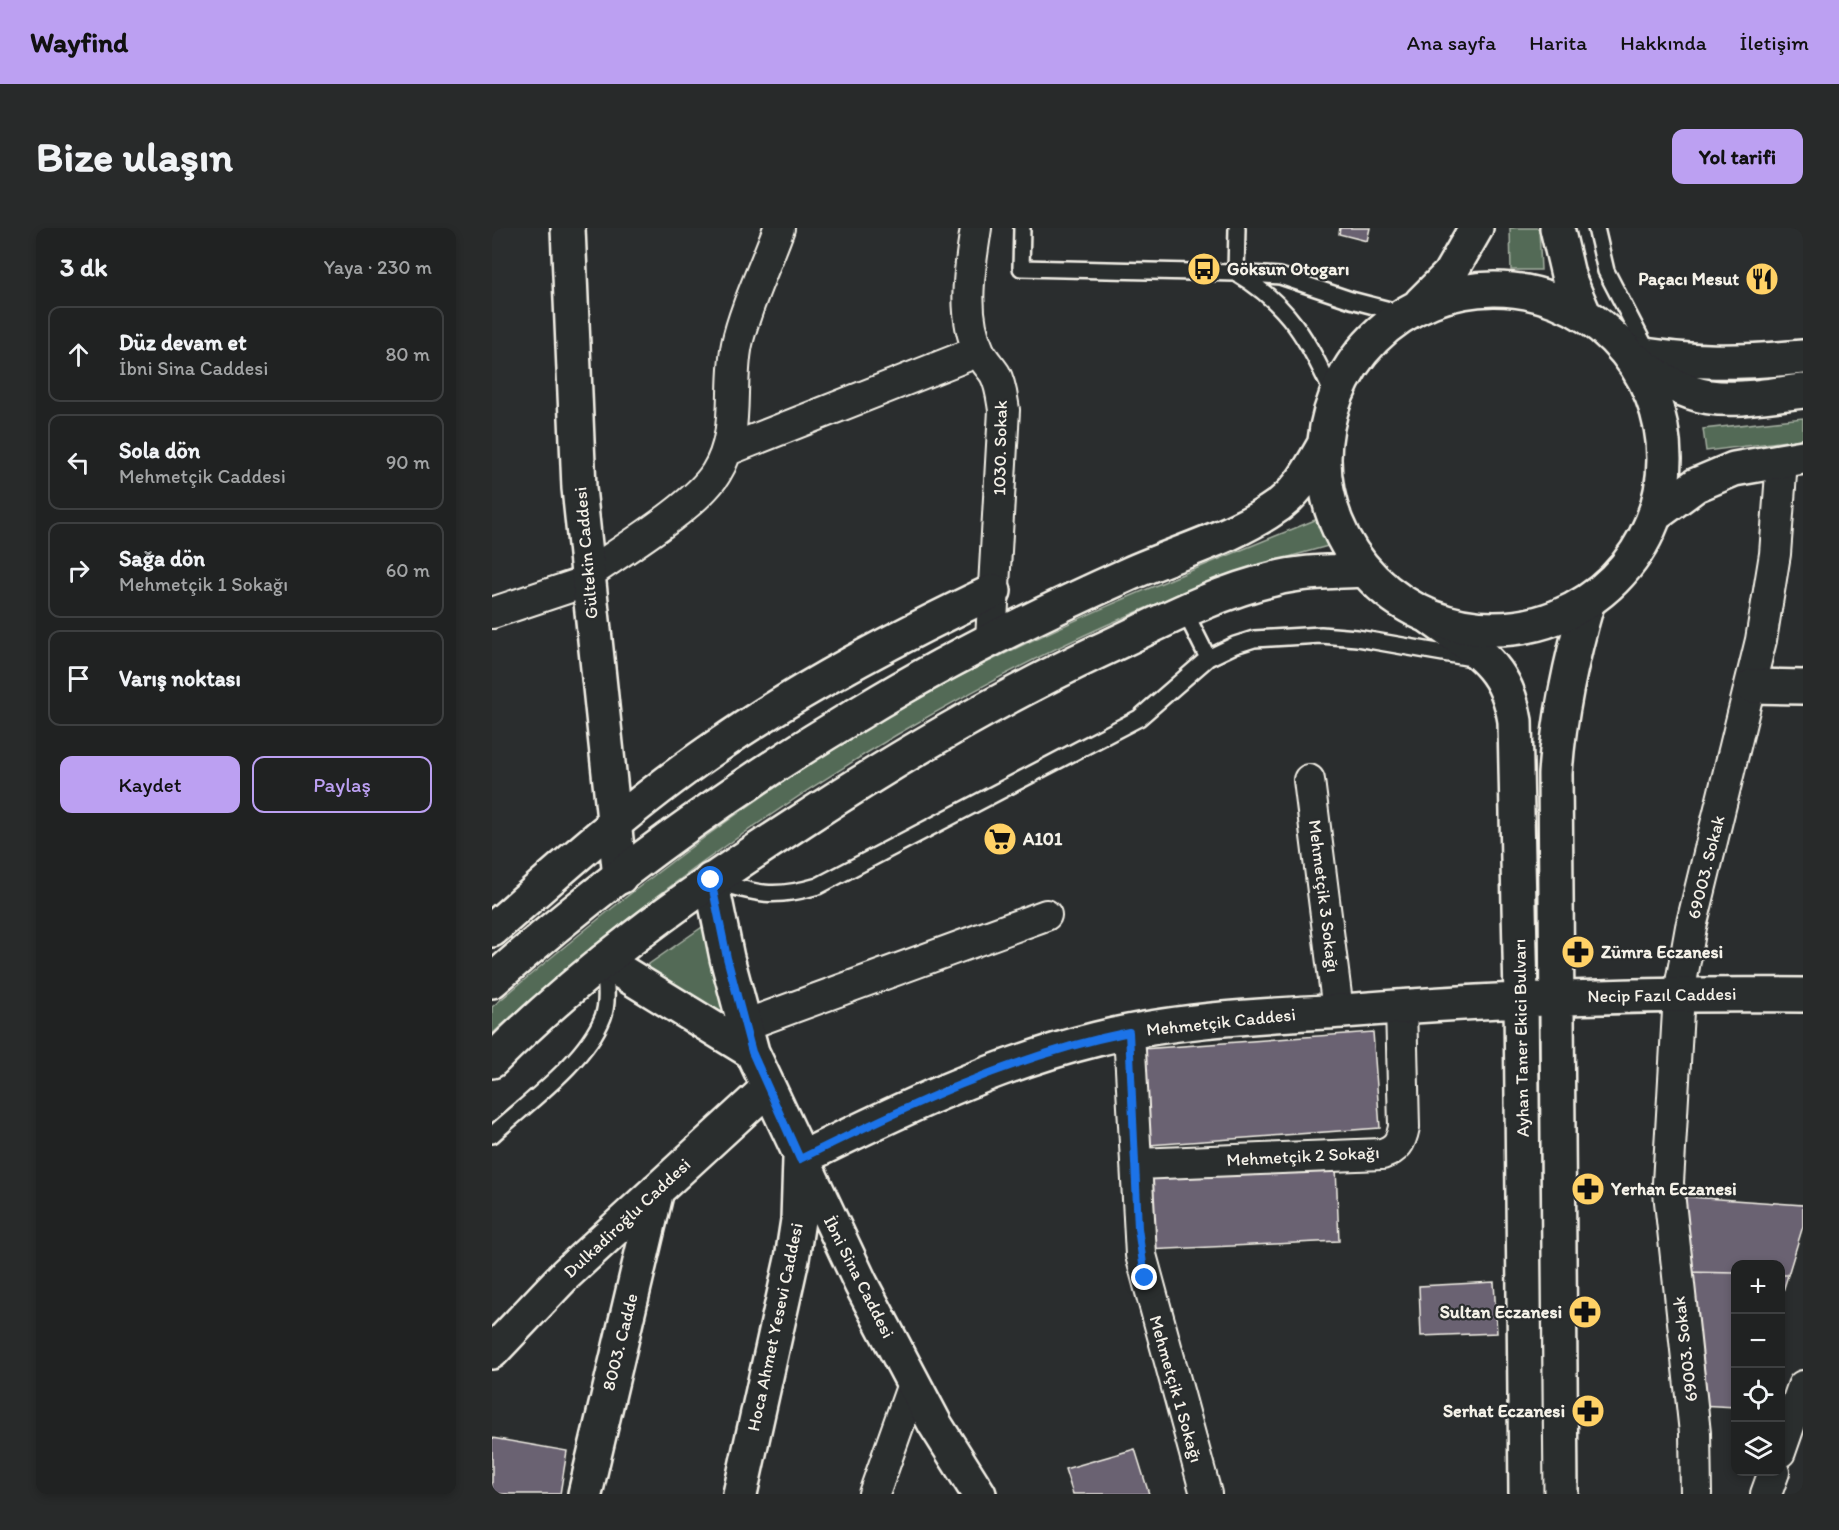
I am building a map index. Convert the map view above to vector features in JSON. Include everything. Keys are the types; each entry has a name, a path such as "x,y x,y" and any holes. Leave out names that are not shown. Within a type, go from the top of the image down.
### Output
{"main road":[{"name":"Gültekin Caddesi","path":"568,228 579,488 620,877"},
{"path":"1476,228 1449,275 1411,310 1383,330 1363,350 1347,373 1335,398 1324,446 1328,497 1349,548 1365,570 1406,605 1431,618 1457,626 1511,629 1539,624 1588,601 1629,563 1655,515 1662,487 1664,458 1662,430 1655,402 1643,376 1639,354"},
{"path":"1557,228 1569,279 1584,314"},
{"path":"1411,310 1463,292 1502,288 1549,297 1584,314 1639,354 1658,378 1686,393 1710,398 1743,398 1803,391"},
{"path":"1639,354 1689,362 1739,363 1803,357"},
{"path":"498,969 694,820 862,711 992,639 1129,574 1256,519 1281,504 1301,485 1324,446"},
{"path":"1655,515 1696,485 1734,469 1792,458"},
{"path":"492,1061 604,961 711,880 913,750 1050,675 1185,612 1274,579 1308,573 1365,570"},
{"path":"492,930 614,824 705,755 765,714 846,665 994,591"},
{"name":"Ayhan Taner Ekici Bulvarı","path":"1561,1494 1555,774 1558,721 1566,677 1588,601"},
{"name":"Ayhan Taner Ekici Bulvarı","path":"1431,618 1488,661 1502,677 1511,695 1515,721 1521,998 1526,1494"},
{"path":"1752,686 1803,687"},
{"name":"İbni Sina Caddesi","path":"711,880 748,1038 768,1088 800,1159 913,1384 979,1494"},
{"path":"604,961 748,1038"},
{"name":"Necip Fazıl Caddesi","path":"1521,998 1679,994 1803,995"},
{"name":"Mehmetçik Caddesi","path":"800,1159 909,1105 984,1074 1050,1052 1129,1032 1196,1023 1521,998"},
{"name":"Dulkadiroğlu Caddesi","path":"492,1352 565,1275 768,1088"},
{"name":"Hoca Ahmet Yesevi Caddesi","path":"740,1494 792,1259 798,1220 800,1159"},
{"name":"8003. Cadde","path":"585,1494 657,1190"}],"street":[{"path":"492,613 587,578 692,500 715,475 728,450 733,425 737,342 779,228"},
{"name":"1030. Sokak","path":"976,228 968,284 970,316 979,351 995,375 1001,390 1004,410 992,639"},
{"path":"728,450 979,351"},
{"name":"69003. Sokak","path":"1696,1494 1695,1432 1668,1183 1679,994 1704,873 1752,686 1792,458"},
{"name":"Mehmetçik 3 Sokağı","path":"1309,780 1338,1011"},
{"path":"748,1038 1046,915"},
{"name":"Mehmetçik 2 Sokağı","path":"1137,1164 1382,1154 1395,1149 1402,1140 1404,1127 1401,1006"},
{"name":"Mehmetçik 1 Sokağı","path":"1129,1032 1137,1164 1138,1228 1145,1278 1206,1494"},
{"path":"874,1494 913,1384"},
{"path":"1785,1438 1803,1386"},
{"path":"1766,1494 1773,1476"}],"lane":[{"path":"1022,228 1022,268 1281,276 1351,300 1411,310"},
{"path":"1236,273 1237,228"},
{"path":"1596,228 1606,271 1639,354"},
{"path":"1236,273 1261,288 1279,303 1303,336 1335,398"},
{"path":"1185,612 1208,658"},
{"path":"711,880 766,894 787,895 818,886 1139,718 1208,658 1254,639 1321,635 1357,638 1488,661"},
{"path":"492,1135 565,1068 591,1040 604,1015 606,988 604,961"}],"green space":[{"path":"1510,228 1539,228 1541,270 1511,270"},
{"path":"1803,418 1803,439 1706,451 1703,429"},
{"path":"1320,518 1328,546 1215,581 1107,625 1001,676 844,767 738,837 687,874 588,951 492,1034 492,1007 596,921 757,800 870,726 1025,644 1122,600"},
{"path":"708,923 728,1017 723,1021 639,971"}],"building":[{"path":"1340,228 1370,228 1367,241 1339,234"},
{"path":"1373,1032 1380,1128 1149,1145 1142,1049"},
{"path":"1336,1167 1339,1241 1147,1250 1144,1176"},
{"path":"1676,1196 1803,1205 1803,1226 1788,1275 1785,1275 1785,1260 1731,1260 1731,1273 1684,1272"},
{"path":"1684,1272 1731,1273 1731,1407 1698,1405"},
{"path":"1494,1282 1497,1333 1421,1336 1419,1286"},
{"path":"492,1438 567,1451 560,1494 492,1494"},
{"path":"1135,1449 1149,1494 1073,1494 1065,1469"}],"place":[{"name":"Göksun Otogarı","path":"1204,269"},
{"name":"Paçacı Mesut","path":"1762,279"},
{"name":"A101","path":"1000,839"},
{"name":"Zümra Eczanesi","path":"1578,952"},
{"name":"Yerhan Eczanesi","path":"1588,1189"},
{"name":"Sultan Eczanesi","path":"1585,1312"},
{"name":"Serhat Eczanesi","path":"1588,1411"}],"route":[{"path":"711,880 727,958 752,1052 800,1159 947,1088 1022,1060 1098,1038 1129,1032 1137,1164 1138,1228 1145,1278"}]}
